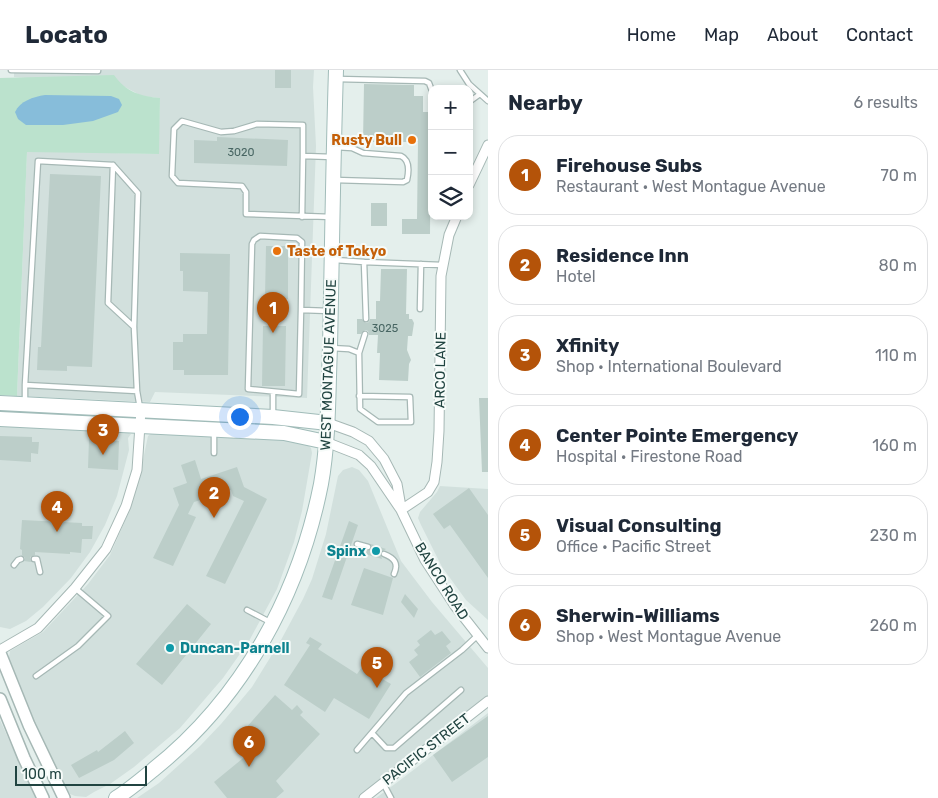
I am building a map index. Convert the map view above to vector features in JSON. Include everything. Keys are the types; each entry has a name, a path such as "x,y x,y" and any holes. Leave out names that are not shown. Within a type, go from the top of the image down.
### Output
{"main road":[{"name":"WEST MONTAGUE AVENUE","path":"116,798 174,753 213,714 250,664 273,624 294,578 308,536 320,484 328,423 336,75"},
{"path":"0,403 272,417 328,423"},
{"path":"0,419 284,433 326,442"}],"street":[{"path":"473,177 488,145"},
{"name":"ARCO LANE","path":"401,510 428,492 434,482 437,462 441,276 449,235 455,220"},
{"path":"64,798 29,725 0,651 38,628 106,549 126,506 137,470 140,410"},
{"name":"BANCO ROAD","path":"328,423 354,432 369,441 384,459 397,484 401,510"},
{"name":"BANCO ROAD","path":"326,442 359,455 371,466 401,510 425,560 455,606 488,648"},
{"path":"0,699 43,798"},
{"name":"PACIFIC STREET","path":"364,798 488,700"}],"lane":[{"path":"11,70 98,70"},
{"path":"460,70 469,84 488,102"},
{"path":"336,75 425,81 430,85"},
{"path":"473,99 480,94"},
{"path":"302,217 303,125 257,124 234,131 222,132 182,121 174,129 172,176 178,183 242,186 246,192 246,214 302,217 333,217"},
{"path":"303,156 352,148 363,153 401,156 406,158 408,163 408,177 403,182 334,180"},
{"path":"25,404 38,161 113,165 138,193 134,327 137,391 140,410"},
{"path":"113,165 108,303 134,327"},
{"path":"260,236 297,238 302,242 301,310 299,394 248,389 252,244 260,236"},
{"path":"332,260 443,265"},
{"path":"364,262 366,319"},
{"path":"420,264 420,309"},
{"path":"301,310 331,311"},
{"path":"359,396 410,397 411,422 375,421 360,409 359,396 359,353 365,334"},
{"path":"330,348 349,349 359,353"},
{"path":"25,385 137,391"},
{"path":"272,417 273,392"},
{"path":"214,429 214,453"},
{"path":"357,544 368,547"},
{"path":"384,554 393,558 396,562 397,567 394,574"},
{"path":"14,565 21,558"},
{"path":"34,559 37,559 40,572"},
{"path":"36,676 78,646 108,616 74,588"},
{"path":"248,610 273,624"},
{"path":"357,750 406,693 462,650 478,634"},
{"path":"372,733 386,748 394,748 462,690"},
{"path":"383,784 391,798"}],"shaded area":[{"path":"14,70 314,70 316,146 307,398 155,392 150,402 17,396 27,151 158,154 160,98 142,96 121,85 14,77"},
{"path":"0,426 105,432 124,431 131,434 128,438 129,450 117,496 105,525 90,552 71,578 43,607 26,621 10,629 0,627"},
{"path":"152,433 287,439 306,443 311,448 312,453 302,511 294,542 277,589 249,641 223,678 180,728 134,767 110,784 86,797 75,796 70,794 65,787 34,722 9,658 10,651 43,632 88,584 110,555 128,514 140,474 148,436"},
{"path":"352,467 359,470 368,481 401,561 432,602 488,668 488,701 364,798 137,798 159,783 200,746 252,687 281,640 303,599 312,579 326,534 338,476 343,470"},
{"path":"440,486 488,489 488,620 466,600 442,567 418,518 420,512"},
{"path":"488,713 488,798 376,798 399,781"},
{"path":"0,720 14,751 36,798 0,798"}],"green space":[{"path":"114,75 123,85 134,92 160,98 159,154 27,152 17,396 0,395 0,78"}],"water":[{"path":"45,95 111,96 119,99 122,105 118,112 93,121 63,125 26,125 18,119 15,112 20,105 32,98"}],"building":[{"path":"275,70 291,70 291,88 275,88"},
{"path":"364,84 414,85 414,96 423,96 423,112 428,112 428,220 430,220 430,234 402,234 402,219 417,219 418,142 363,142"},
{"path":"217,137 288,140 287,166 194,163 194,140 217,141"},
{"path":"50,174 101,176 92,367 67,366 67,371 37,370 38,347 41,347"},
{"path":"371,203 387,203 387,226 371,226"},
{"path":"266,246 288,246 288,299 265,298"},
{"path":"180,253 230,254 228,375 184,375 184,370 173,370 173,342 183,342 183,334 207,334 208,292 183,291 183,271 180,271"},
{"path":"381,269 407,269 406,314 409,314 409,319 412,319 414,323 412,336 408,336 407,350 411,360 408,381 379,380 380,353 377,353 378,335 369,335 368,331 365,330 361,334 357,334 357,319 362,319 366,323 370,319 376,319 376,301 380,301"},
{"path":"263,326 286,326 285,386 262,386"},
{"path":"479,398 488,398 488,472 482,472"},
{"path":"0,436 32,437 32,442 39,442 38,454 31,453 31,462 0,460"},
{"path":"89,439 119,441 118,470 88,468"},
{"path":"195,460 201,479 237,467 244,487 267,499 225,584 206,576 244,501 233,496 231,490 194,502 188,514 196,517 173,566 153,558 179,505 173,488 187,483 181,465"},
{"path":"469,488 488,515 488,578 450,525 444,529 433,514"},
{"path":"22,520 82,523 82,526 93,526 92,539 82,539 81,553 35,552 35,555 30,557 31,562 24,561 25,558 20,549"},
{"name":"Spinx","path":"349,521 358,525 332,600 322,597"},
{"name":"Spinx","path":"371,544 386,549 380,553 382,559 365,554 372,549"},
{"name":"Spinx","path":"364,568 393,578 383,615 351,605"},
{"path":"405,594 418,609 414,618 401,602"},
{"name":"Duncan-Parnell","path":"187,604 211,624 162,685 136,664"},
{"path":"431,630 435,635 442,631 451,642 446,646 451,653 420,677 409,662 418,655 414,650 420,645 417,641"},
{"path":"310,637 322,644 318,649 357,674 362,667 391,684 369,719 334,698 325,712 284,685 310,645 306,643"},
{"path":"275,695 292,710 297,705 303,712 300,715 320,734 276,781 284,791 276,798 227,798 214,782 253,750 238,737"},
{"path":"488,716 488,757 452,782 433,755"},
{"path":"125,731 134,743 114,760 79,778 71,765 97,750 98,752"}],"place":[{"name":"Rusty Bull","path":"412,140"},
{"name":"Taste of Tokyo","path":"277,251"},
{"name":"Firehouse Subs","path":"273,333"},
{"name":"Xfinity","path":"103,455"},
{"name":"Residence Inn","path":"214,518"},
{"name":"Center Pointe Emergency","path":"57,532"},
{"name":"Spinx","path":"376,551"},
{"name":"Duncan-Parnell","path":"170,648"},
{"name":"Visual Consulting","path":"377,688"},
{"name":"Sherwin-Williams","path":"249,767"}]}
